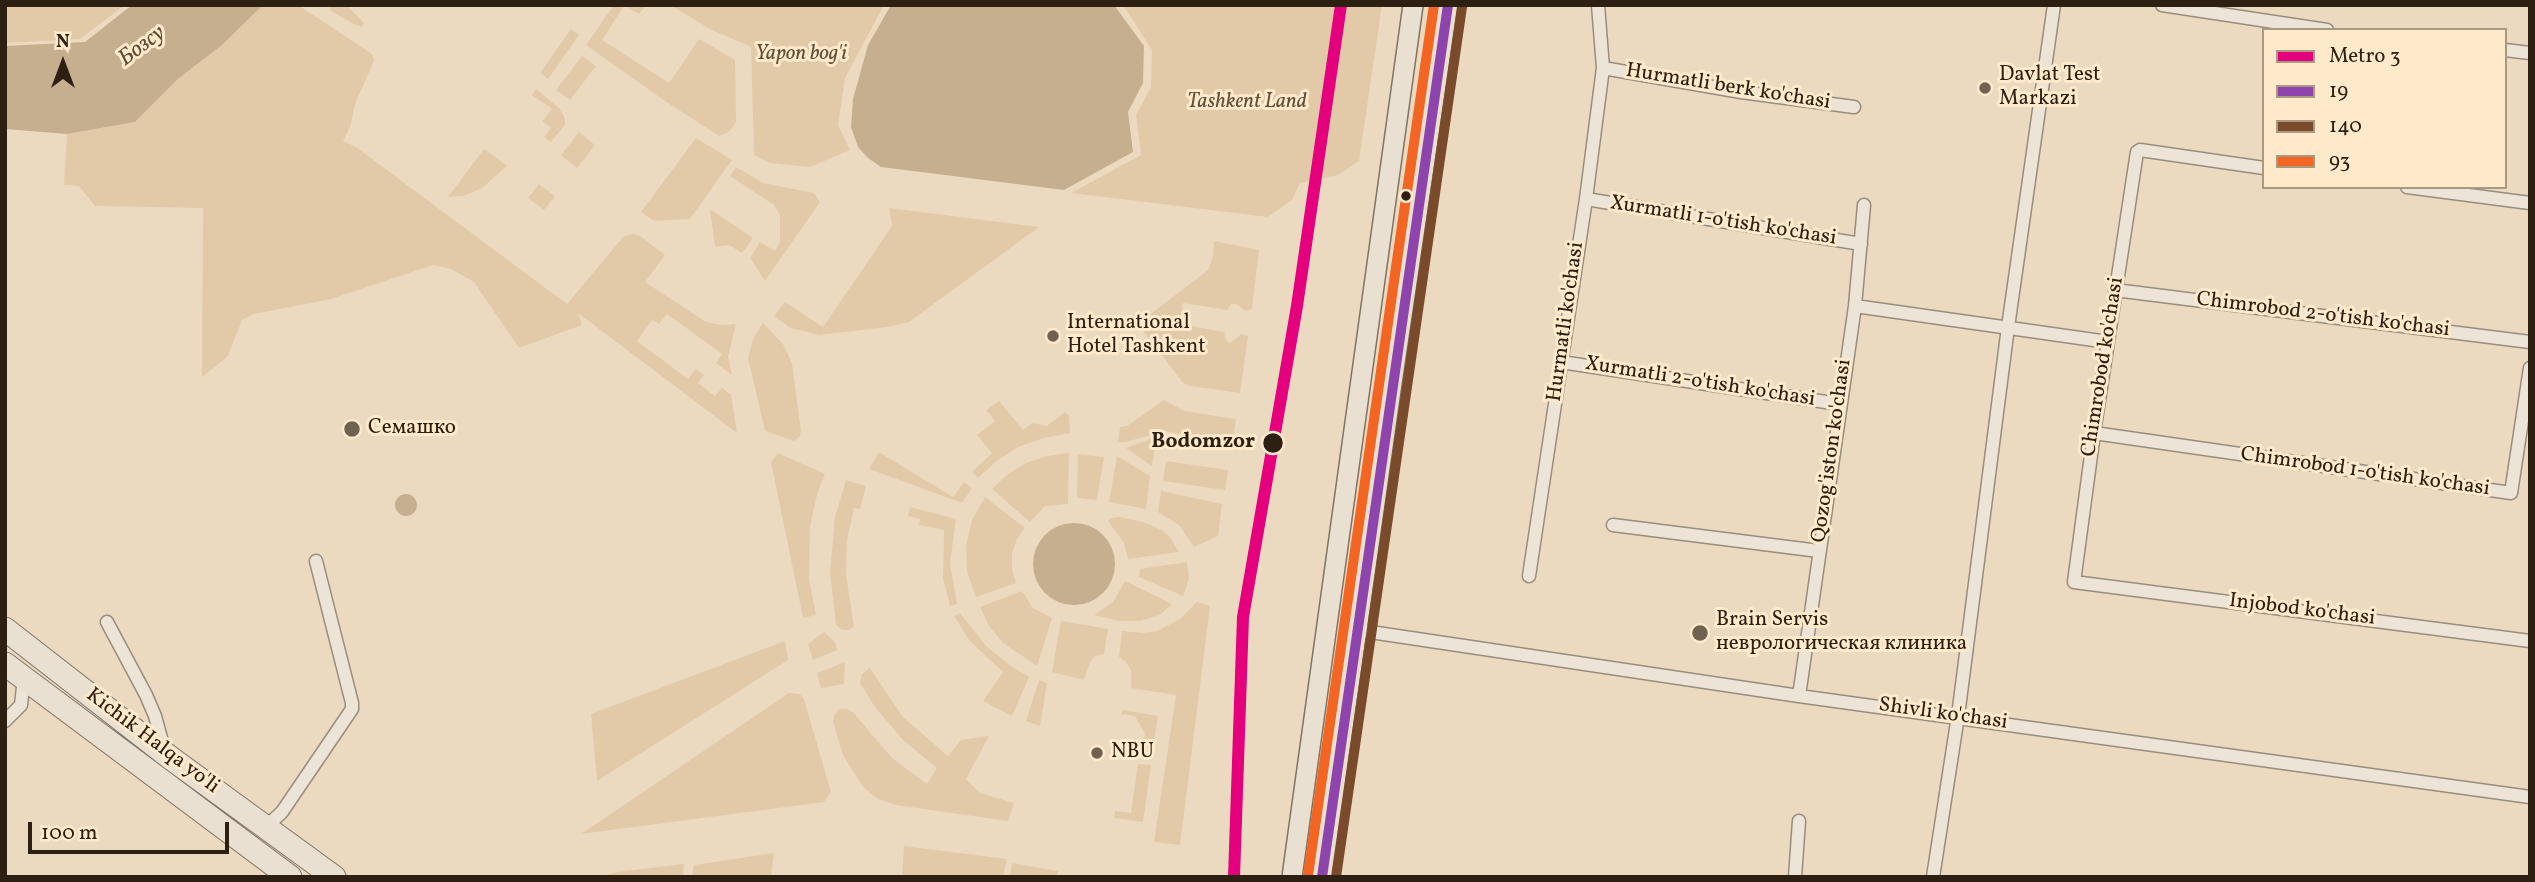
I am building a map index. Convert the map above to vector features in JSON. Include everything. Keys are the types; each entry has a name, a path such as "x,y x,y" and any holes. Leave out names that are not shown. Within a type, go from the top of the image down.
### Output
{"highway":[{"name":"Kichik Halqa yo'li","path":"5,629 165,754 334,877"},
{"name":"Kichik Halqa yo'li","path":"5,664 290,877"}],"main road":[{"path":"1292,877 1413,5"},
{"path":"1322,877 1448,5"},
{"path":"1315,713 1345,718"}],"street":[{"name":"Hurmatli ko'chasi","path":"1529,576 1603,68 1598,5"},
{"path":"1933,877 1958,716 2053,5"},
{"path":"2162,5 2314,28"},
{"path":"2507,50 2530,53"},
{"name":"Hurmatli berk ko'chasi","path":"1603,68 1741,92 1854,107"},
{"name":"Chimrobod ko'chasi","path":"2074,583 2137,152 2140,150 2262,168"},
{"path":"2422,189 2530,203"},
{"name":"Xurmatli 1-o'tish ko'chasi","path":"1586,199 1861,244"},
{"name":"Qozog'iston ko'chasi","path":"1799,696 1855,306 1864,205"},
{"name":"Chimrobod 2-o'tish ko'chasi","path":"2116,290 2530,342"},
{"path":"1855,306 2108,342"},
{"name":"Xurmatli 2-o'tish ko'chasi","path":"1562,362 1839,404"},
{"name":"Chimrobod 1-o'tish ko'chasi","path":"2094,433 2511,493 2530,368"},
{"path":"1613,525 1819,551"},
{"path":"266,827 282,812 352,709 316,561"},
{"name":"Injobod ko'chasi","path":"2074,583 2530,641"},
{"path":"107,622 146,695 155,716 165,754"},
{"name":"Shivli ko'chasi","path":"1357,630 1799,696 2530,797"},
{"path":"5,721 21,705 24,678"},
{"path":"1795,877 1800,821"}],"green space":[{"path":"5,5 125,5 80,39 5,43"},
{"path":"263,5 298,5 372,54 372,66 356,101 350,127 343,141 356,147 567,304 624,236 640,236 665,255 645,282 706,322 736,324 728,357 732,375 716,363 722,354 667,314 659,324 652,320 637,341 688,379 696,369 704,375 698,383 715,396 722,388 731,395 737,433 578,313 582,325 519,348 474,282 451,269 433,265 331,299 254,314 242,320 228,356 202,377 203,208 95,206 79,186 64,185 67,134 135,122 178,79 222,45"},
{"path":"328,5 347,5 364,23 362,27 331,11"},
{"path":"614,5 645,7 639,14 624,6 602,40 669,83 699,39 735,60 736,122 729,132 719,136 586,45"},
{"name":"Yapon bog'i","path":"670,5 884,5 845,78 838,125 850,150 810,167 770,163 754,155 751,47 710,29"},
{"name":"Tashkent Land","path":"1123,5 1382,5 1359,161 1338,175 1300,183 1292,200 1268,217 1071,193 1141,155 1136,115 1151,87 1152,50"},
{"path":"571,29 579,35 548,79 540,73"},
{"path":"582,56 596,66 570,100 556,90"},
{"path":"536,89 559,108 565,118 565,125 551,142 544,137 551,128 542,121 552,109 532,95"},
{"path":"579,132 595,145 577,168 561,155"},
{"path":"696,138 732,160 690,219 654,221 641,212"},
{"path":"484,149 507,166 482,188 464,196 448,197"},
{"path":"736,167 763,183 814,193 820,202 765,281 750,258 760,242 775,251 780,242 780,215 774,205 730,176"},
{"path":"539,184 555,196 544,210 528,198"},
{"path":"889,208 1039,227 909,322 819,335 790,328 774,316 785,302 823,327 892,226"},
{"path":"710,209 753,238 742,253 729,245 715,247"},
{"path":"1214,241 1259,250 1252,309 1246,311 1236,304 1231,304 1227,310 1183,303 1180,324 1224,332 1230,343 1241,334 1248,336 1240,393 1183,383 1144,332 1148,316 1208,270 1213,257"},
{"path":"763,323 783,344 792,363 801,431 794,441 765,431 748,358 753,339"},
{"path":"1164,400 1184,411 1236,419 1232,444 1165,431 1118,442 1120,427 1127,426"},
{"path":"999,401 1023,430 1032,423 1047,426 1065,412 1069,416 1070,433 1018,447 978,478 972,472 992,453 977,435 995,421 986,410"},
{"path":"1156,437 1152,466 1126,448"},
{"path":"879,452 953,497 964,482 972,488 962,503 869,469"},
{"path":"778,453 825,474 810,526 809,579 816,615 803,618 771,462"},
{"path":"1069,453 1068,504 1045,506 1030,522 992,489 1008,474 1026,463"},
{"path":"1078,454 1104,457 1097,500 1077,498"},
{"path":"1117,456 1150,476 1146,509 1109,502"},
{"path":"1166,461 1228,470 1225,490 1163,481"},
{"path":"846,480 866,486 860,509 854,508 847,540 846,575 854,626 849,630 842,630 836,625 830,572 835,517"},
{"path":"1161,491 1222,504 1218,536 1194,547 1179,525 1158,512"},
{"path":"985,497 1025,528 1012,553 1012,569 1016,583 976,597 967,572 966,545 972,520"},
{"path":"910,507 956,519 950,563 957,604 950,606 943,578 944,530 919,525 920,519 908,516"},
{"path":"1120,517 1162,530 1179,552 1128,559 1124,543 1108,521"},
{"path":"1187,562 1189,579 1183,596 1139,577 1140,569"},
{"path":"1125,581 1172,604 1160,615 1140,621 1119,621 1094,615 1113,602"},
{"path":"1022,591 1033,608 1052,618 1037,666 1003,643 989,626 980,607"},
{"path":"1197,602 1210,606 1180,845 1154,842 1176,695 1131,688 1131,670 1119,657 1122,631 1157,631 1180,619"},
{"path":"960,613 986,646 1029,677 1012,716 983,701 1003,672 969,640 954,616"},
{"path":"1061,621 1108,629 1104,654 1095,656 1090,662 1084,680 1052,672"},
{"path":"824,632 835,642 837,650 813,660 808,644"},
{"path":"785,641 788,660 597,781 591,714"},
{"path":"845,662 844,684 821,688 817,673"},
{"path":"870,668 903,717 948,756 961,740 989,736 966,779 980,793 1014,803 1008,821 896,805 878,799 863,787 843,755 833,722 839,709 853,712 892,758 927,784 937,768 903,740 875,707 860,683 862,674"},
{"path":"1039,680 1047,683 1040,726 1026,721"},
{"path":"789,693 800,694 804,699 831,792 824,802 581,834"},
{"path":"1122,710 1158,716 1152,755 1142,753 1145,734 1135,716 1121,714"},
{"path":"1138,764 1151,765 1143,822 1114,818 1115,811 1131,813"},
{"path":"904,846 1007,859 1003,877 902,877"},
{"path":"774,853 771,877 692,877 694,865"},
{"path":"1012,863 1058,871 1057,877 1010,877"},
{"path":"684,864 683,877 595,877 624,871"}],"water":[{"name":"Бозсу","path":"132,5 263,5 222,45 178,79 135,122 67,134 5,129 5,46 85,42"},
{"path":"891,5 1114,5 1144,46 1143,83 1128,112 1133,152 1064,190 881,167 858,147 851,127 853,99 868,45"},
{"path":"406,494 416,501 417,505 410,515 406,516 396,509 395,505 402,495"},
{"path":"1074,523 1090,526 1103,535 1112,548 1115,564 1112,580 1103,593 1090,602 1074,605 1058,602 1045,593 1036,580 1033,564 1036,548 1045,535 1058,526"}],"metro line":[{"name":"3","path":"1234,877 1243,617 1297,306 1341,5"}],"transit line":[{"name":"93","path":"1308,875 1434,5"},
{"name":"19","path":"1322,877 1448,5"},
{"name":"140","path":"1336,877 1462,7"}],"place":[{"name":"Davlat Test Markazi","path":"1985,88"},
{"name":"International Hotel Tashkent","path":"1053,336"},
{"name":"Семашко","path":"352,429"},
{"name":"Bodomzor","path":"1273,443"},
{"name":"Brain Servis неврологическая клиника","path":"1700,633"},
{"name":"NBU","path":"1097,753"}]}
